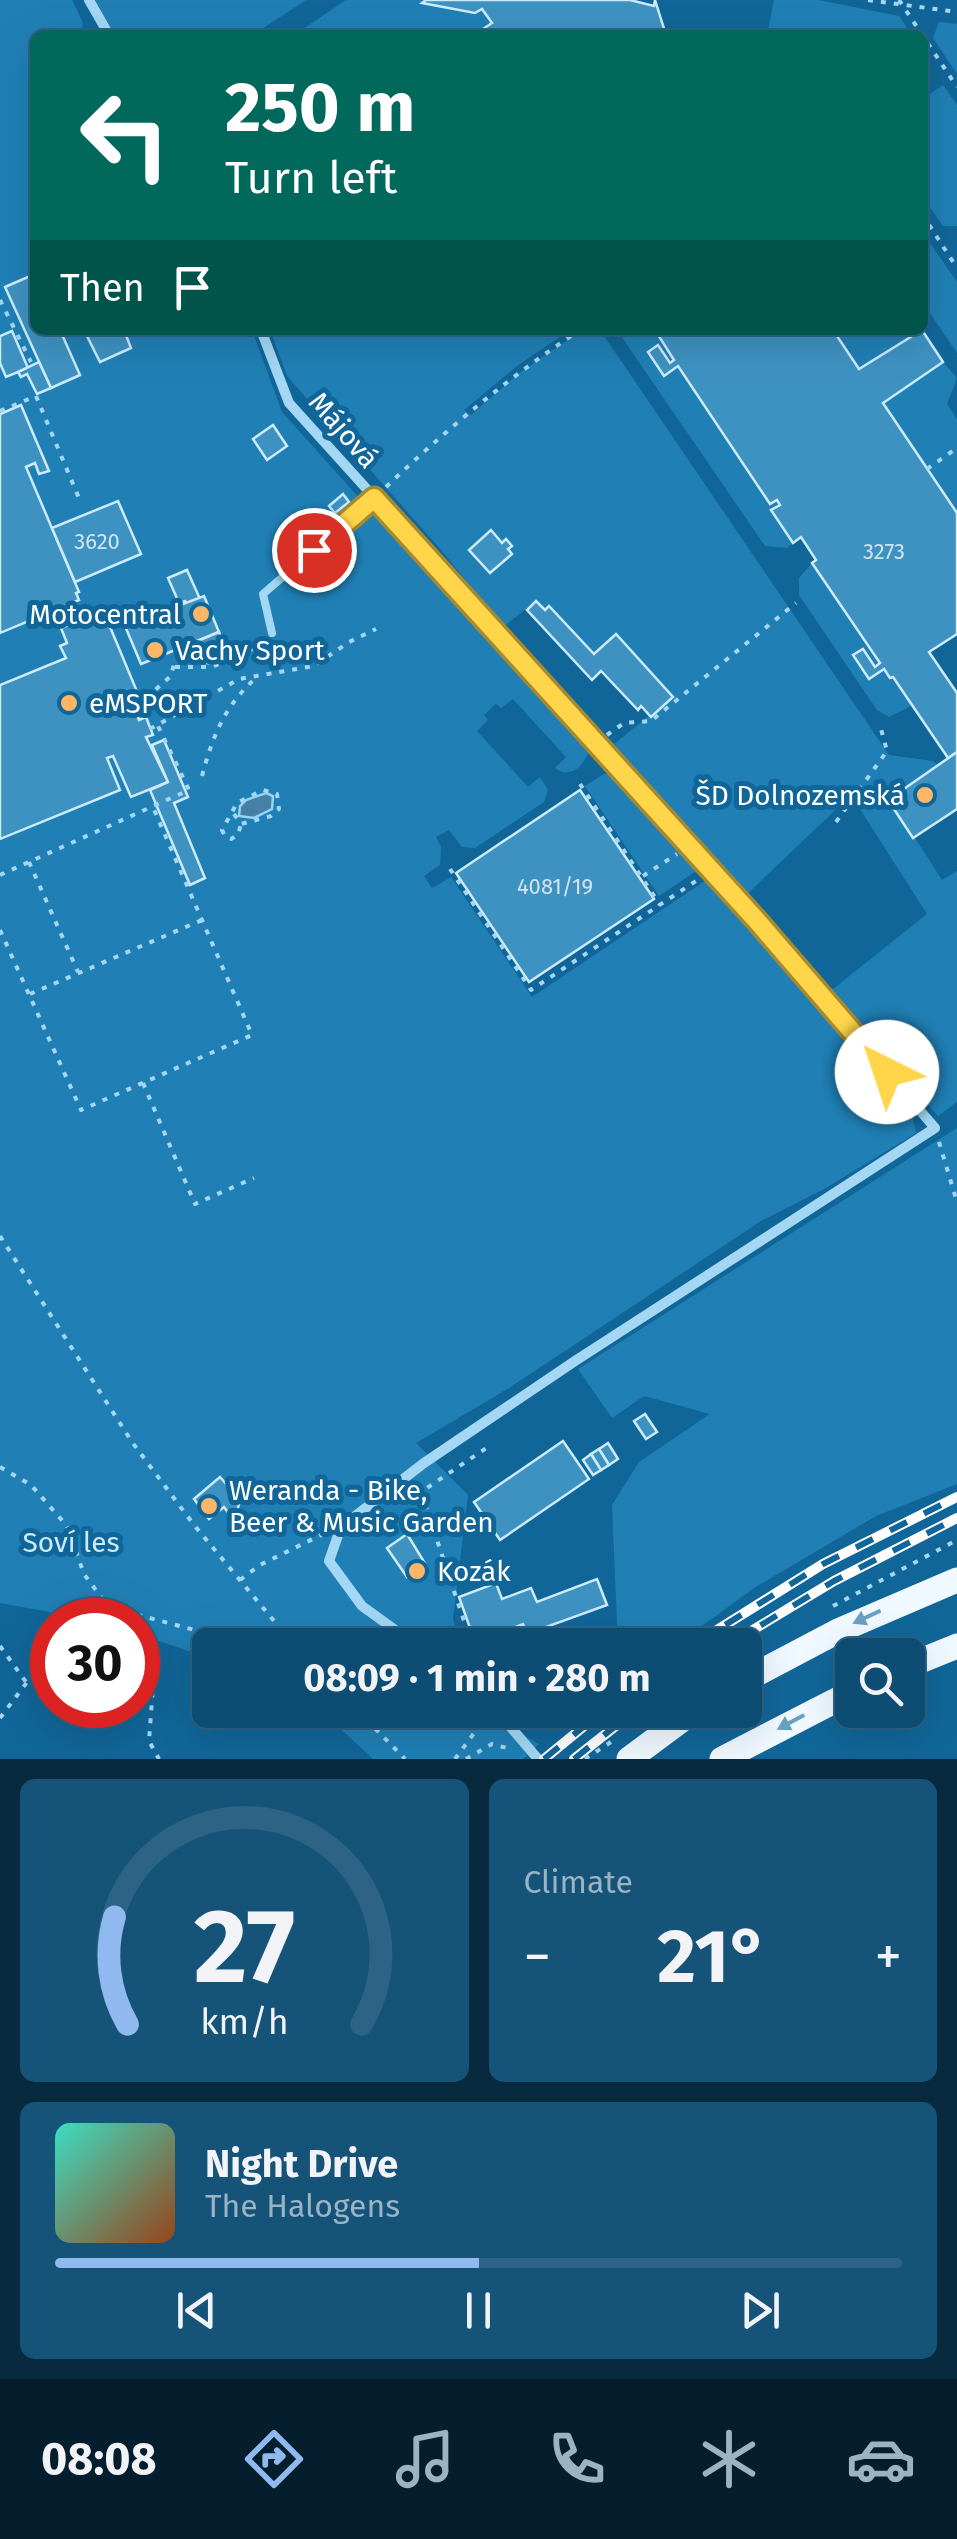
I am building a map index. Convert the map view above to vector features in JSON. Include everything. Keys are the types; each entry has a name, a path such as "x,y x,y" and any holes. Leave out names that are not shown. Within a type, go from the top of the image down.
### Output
{"main road":[{"path":"762,1671 853,1624 957,1580"},
{"path":"925,1659 957,1646"},
{"path":"722,1759 835,1701"},
{"path":"629,1759 671,1728"}],"street":[{"path":"89,0 105,30"},
{"name":"Májová","path":"263,335 289,403 712,870 934,1128"},
{"path":"392,1628 362,1606 329,1560 341,1526 424,1463 575,1361 866,1176 934,1128"},
{"path":"510,1728 538,1759"}],"lane":[{"path":"274,636 263,594 374,498"}],"path":[{"path":"868,0 957,12"},
{"path":"899,0 920,30"},
{"path":"928,43 957,87"},
{"path":"948,73 957,67"},
{"path":"928,222 955,259 957,268"},
{"path":"0,300 30,362"},
{"path":"374,498 450,427 517,372 572,335"},
{"path":"0,411 36,396 81,504"},
{"path":"927,469 957,448"},
{"path":"596,742 624,723 651,721 796,603"},
{"path":"150,728 211,692 261,674 314,666 348,642 376,629"},
{"path":"146,698 160,689 175,664 212,667 274,636"},
{"path":"202,776 226,708 261,674"},
{"path":"0,875 189,790 158,726"},
{"path":"836,822 887,751 882,730"},
{"path":"580,784 660,904"},
{"path":"263,790 276,794 280,801 271,816 241,824 238,835 231,839 225,836 222,830 237,803 263,790"},
{"path":"0,930 81,1110 252,1035 152,805"},
{"path":"234,814 241,824"},
{"path":"642,877 689,846"},
{"path":"29,862 78,973"},
{"path":"450,869 530,990 712,870"},
{"path":"30,994 202,920"},
{"path":"143,1083 195,1204 254,1178"},
{"path":"934,1128 957,1202"},
{"path":"0,1236 132,1442 194,1525 280,1628"},
{"path":"468,1628 421,1492 490,1445"},
{"path":"0,1467 31,1485 67,1526 84,1574 104,1598"},
{"path":"240,1580 300,1542 341,1526"},
{"path":"826,1610 957,1540"},
{"path":"160,1621 192,1629"},
{"path":"0,1646 26,1682"},
{"path":"0,1718 30,1677"},
{"path":"150,1728 149,1742 159,1759"},
{"path":"375,1728 405,1759"},
{"path":"455,1759 476,1728"},
{"path":"466,1759 492,1744 506,1747 519,1759"}],"green space":[{"name":"Soví les","path":"0,0 72,0 83,23 81,30 30,30 30,335 254,335 282,412 588,753 575,770 560,771 555,768 566,757 513,699 501,708 496,704 484,715 488,720 477,731 528,787 540,777 548,790 544,802 475,848 462,847 449,830 436,837 441,847 440,865 424,876 432,888 451,877 532,997 708,879 891,1088 913,1118 916,1133 824,1189 761,1221 509,1388 416,1443 468,1495 453,1619 455,1628 192,1628 192,1652 160,1641 160,1598 30,1598 30,1608 0,1603"},
{"path":"95,0 306,0 261,30 112,30"},
{"path":"346,0 426,0 423,3 475,13 482,9 492,23 482,30 301,30"},
{"path":"774,0 818,0 899,16 909,30 768,30"},
{"path":"939,22 957,24 957,74 933,38"},
{"path":"943,85 957,105 957,226 943,226 928,204 928,96"},
{"path":"928,240 957,282 957,353 928,310"},
{"path":"272,335 563,335 464,410 471,415 518,374 575,335 603,335 889,755 938,765 890,799 942,880 957,871 957,1102 938,1116 828,993 927,914 851,795 744,897 612,746 673,696 616,635 594,654 550,606 545,610 536,601 503,627 443,552 287,376"},
{"path":"620,335 658,335 674,360 673,368 678,366 772,503 777,500 780,505 771,511 793,543 787,548 765,546"},
{"path":"836,335 910,336 859,369"},
{"path":"943,362 957,378 947,404 957,419 957,513 883,403"},
{"path":"812,563 880,663 875,667 863,649 854,655 869,679 884,669 913,705 889,717 877,710 799,595 799,578"},
{"path":"604,774 612,774 699,869 659,896 585,786"},
{"path":"957,1128 957,1484 876,1516 754,1588 699,1628 617,1628 612,1505 639,1462 710,1414 644,1396 612,1418 578,1369"},
{"path":"339,1728 511,1728 539,1744 523,1759 373,1759"}],"shaded area":[{"path":"266,793 273,796 272,809 254,818 239,816 240,806 246,800"}],"building":[{"path":"630,0 654,6 655,0 664,30 482,30 492,23 482,9 475,13 422,3"},
{"path":"30,276 30,335 62,335 80,375 51,388 5,287"},
{"path":"12,331 28,368 6,377 0,363 0,336"},
{"path":"86,335 126,335 131,348 100,362"},
{"path":"658,335 836,335 859,369 914,335 925,335 943,362 883,403 957,513 957,634 929,652 957,693 957,752 948,758 884,669 869,679 853,655 863,649 875,667 880,663 812,563 816,560 801,537 793,543 771,510 780,505 777,500 770,504 678,366 664,376 648,352 658,345 670,363 674,360"},
{"path":"39,362 51,388 37,394 27,374 21,377 18,372"},
{"path":"21,405 49,471 39,474 35,463 26,467 79,600 0,633 0,414"},
{"path":"273,425 287,446 267,460 253,439"},
{"path":"343,494 349,502 335,513 329,506"},
{"path":"118,501 141,554 75,582 52,528"},
{"path":"491,530 502,543 506,539 512,554 490,573 469,550"},
{"path":"187,570 200,599 187,604 179,603 168,578"},
{"path":"204,596 219,632 141,664 125,626"},
{"path":"536,601 545,610 549,606 594,654 616,634 673,697 651,717 641,706 638,710 601,671 592,680 527,610"},
{"path":"103,610 146,713 137,715 139,720 146,717 153,735 146,737 168,782 131,797 113,756 107,758 120,790 0,839 0,685 66,658 60,646 67,643 61,628"},
{"path":"219,632 226,650 232,649 217,664 196,662 181,648"},
{"path":"164,740 188,797 174,803 205,878 190,885 150,790 168,782 152,745"},
{"name":"ŠD Dolnozemská","path":"957,752 957,809 913,838 888,800"},
{"path":"580,790 654,899 529,982 456,873"},
{"path":"645,1414 657,1432 646,1439 634,1421"},
{"path":"563,1441 589,1479 500,1540 474,1502"},
{"path":"608,1443 618,1459 609,1465 599,1449"},
{"path":"599,1449 609,1465 601,1470 591,1454"},
{"path":"591,1454 601,1470 593,1475 583,1460"},
{"path":"220,1477 228,1486 231,1483 241,1497 232,1518 224,1507 209,1519 194,1499"},
{"path":"407,1534 426,1565 407,1577 387,1548"},
{"path":"597,1579 607,1605 544,1628 525,1628 523,1624 513,1628 470,1628 459,1597 496,1583 502,1599 531,1588 537,1602"}],"railway":[{"path":"720,1628 823,1564 957,1497"},
{"path":"756,1628 834,1581 957,1518"},
{"path":"544,1759 582,1728"},
{"path":"574,1759 613,1728"}],"place":[{"name":"Motocentral","path":"201,614"},
{"name":"Vachy Sport","path":"155,650"},
{"name":"eMSPORT","path":"69,703"},
{"name":"ŠD Dolnozemská","path":"925,795"},
{"name":"Weranda - Bike, Beer & Music Garden","path":"209,1506"},
{"name":"Kozák","path":"417,1571"}],"route":[{"path":"314,550 374,498 758,922 887,1072"}]}
